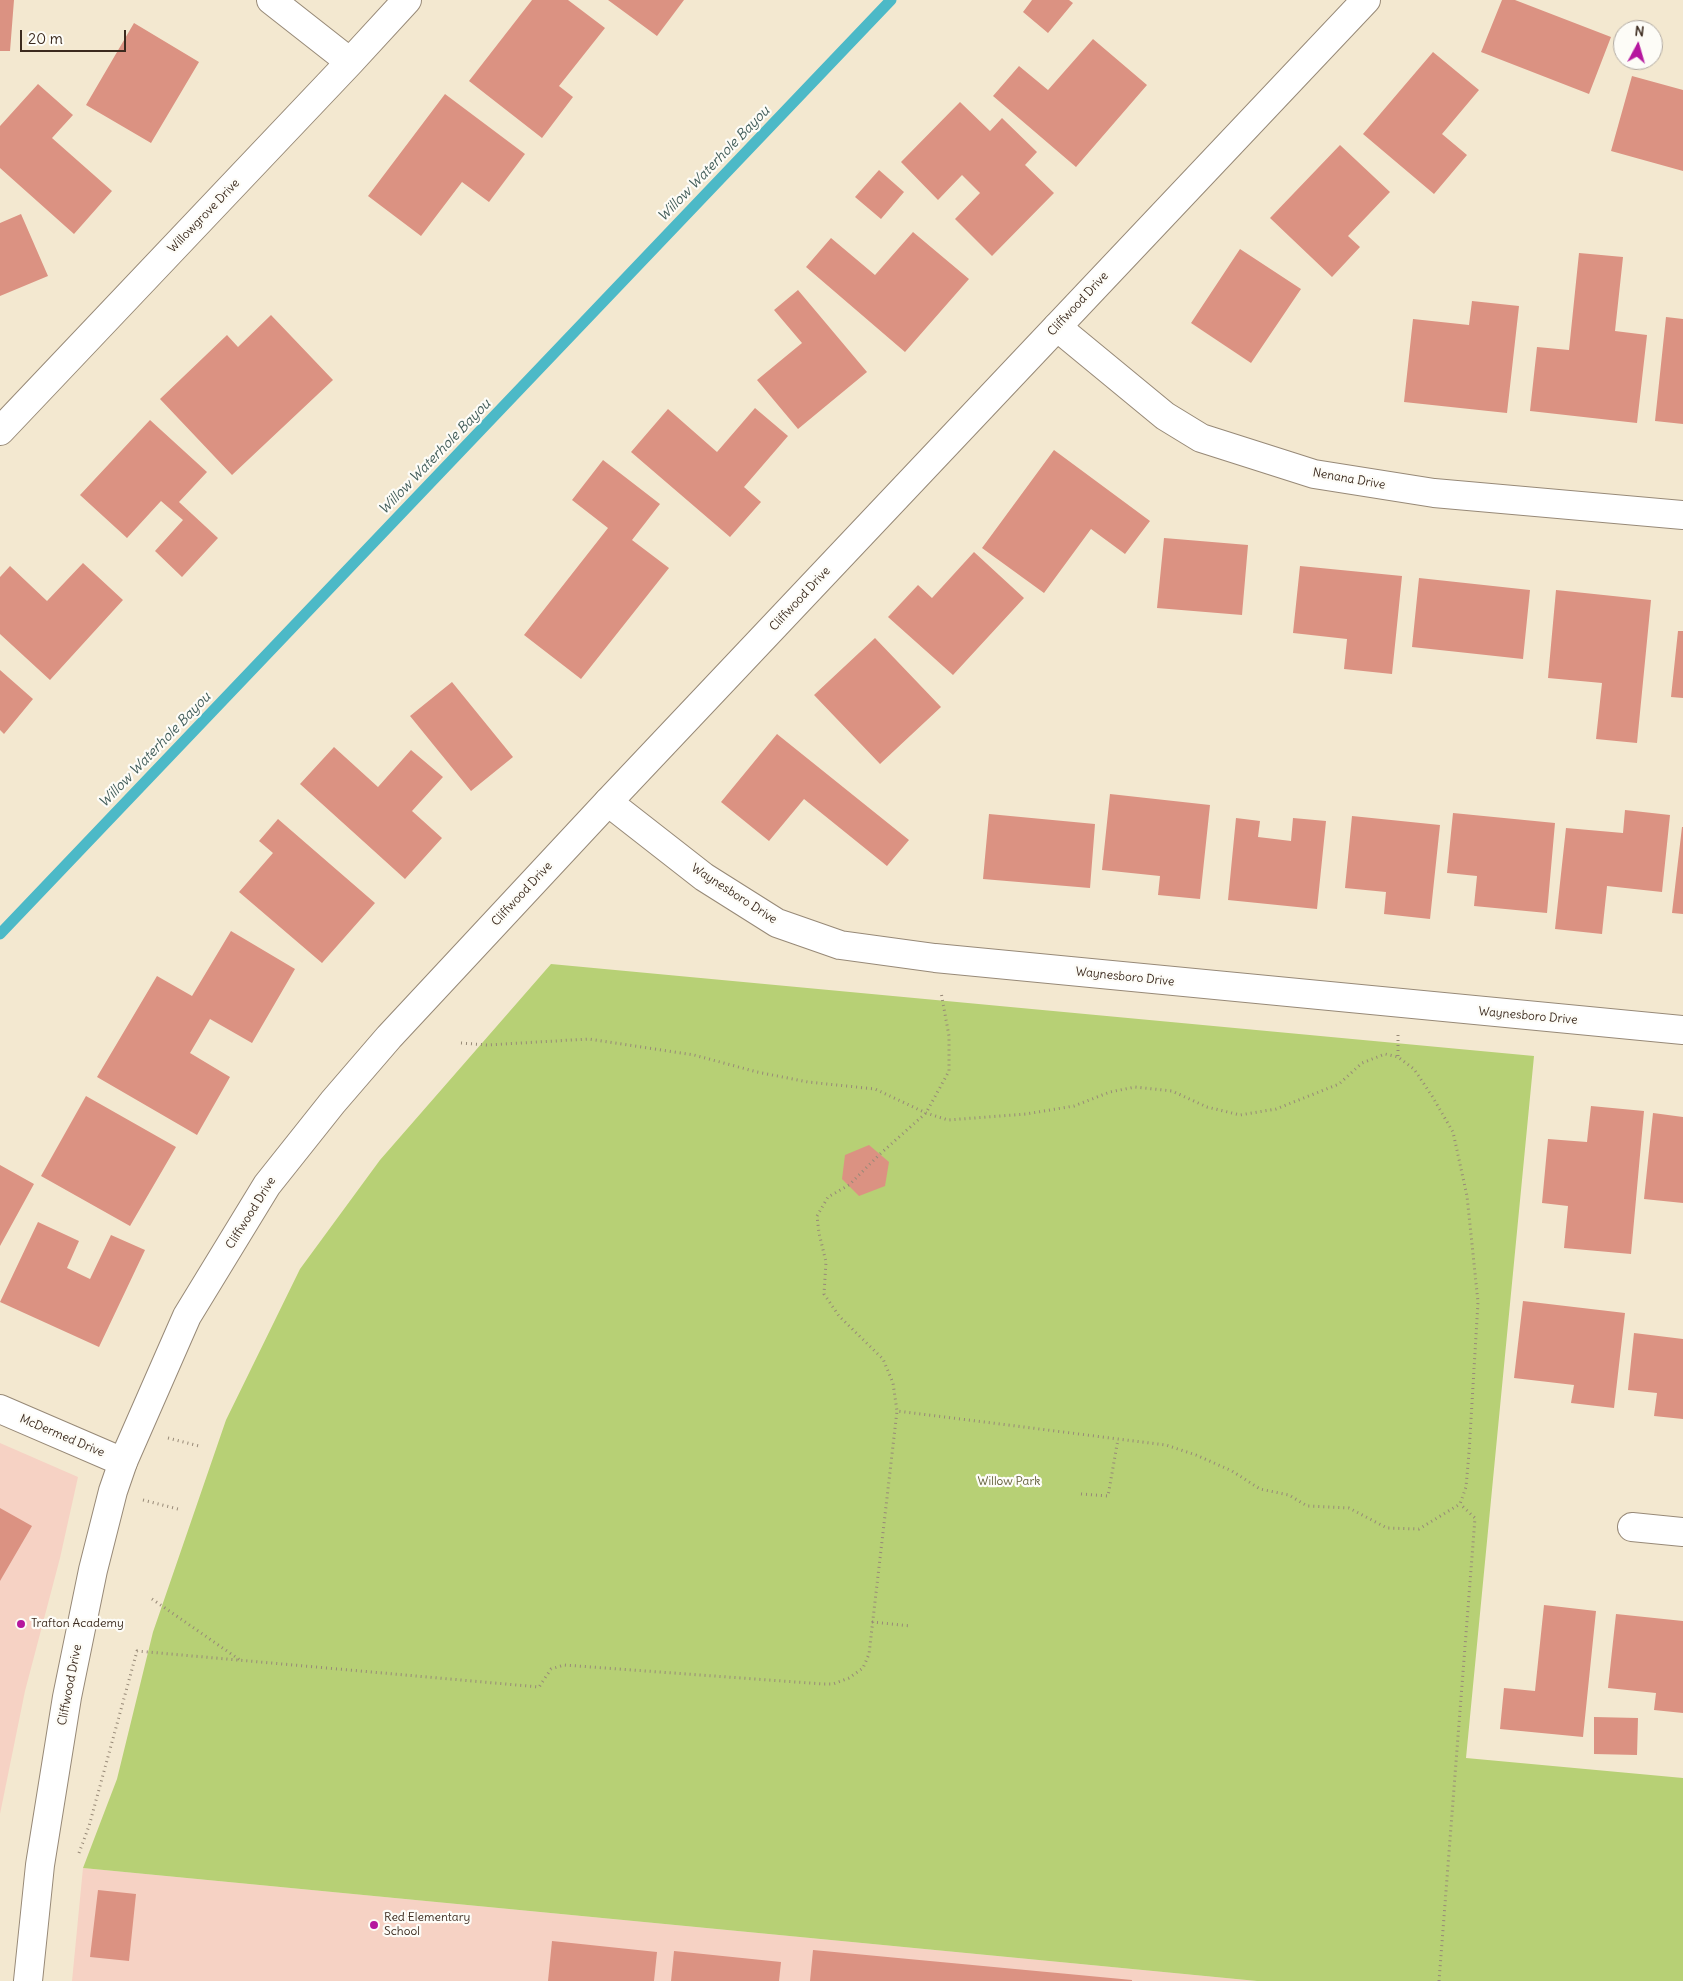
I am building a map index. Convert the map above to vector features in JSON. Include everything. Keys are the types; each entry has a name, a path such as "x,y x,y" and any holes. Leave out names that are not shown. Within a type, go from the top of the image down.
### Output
{"street":[{"path":"271,0 350,62"},
{"name":"Willowgrove Drive","path":"0,431 407,0"},
{"name":"Cliffwood Drive","path":"28,1981 40,1864 67,1697 93,1570 113,1491 123,1462 187,1316 267,1185 333,1102 389,1037 608,802 1366,0"},
{"name":"Nenana Drive","path":"1056,327 1165,416 1201,438 1314,474 1434,493 1683,516"},
{"name":"Waynesboro Drive","path":"608,802 704,877 777,922 840,945 935,958 1683,1030"},
{"name":"McDermed Drive","path":"0,1409 123,1462"},
{"path":"1632,1527 1683,1532"}],"path":[{"path":"79,1852 89,1826 137,1651 539,1687 551,1669 564,1665 833,1684 849,1678 863,1668 869,1654 897,1411 894,1384 882,1359 839,1316 824,1294 826,1262 817,1216 828,1197 849,1185 926,1113 949,1072 949,1036 935,958"},
{"path":"461,1043 487,1045 589,1039 694,1055 757,1072 808,1082 874,1089 926,1113 948,1120 1026,1114 1074,1106 1110,1092 1135,1088 1172,1091 1207,1107 1240,1115 1276,1110 1339,1084 1362,1063 1384,1054 1398,1057 1414,1069 1453,1132 1467,1196 1478,1302 1466,1487 1460,1504 1419,1529 1387,1528 1349,1508 1307,1506 1289,1495 1260,1489 1232,1471 1189,1453 1166,1446 897,1411"},
{"path":"166,1438 199,1446"},
{"path":"1082,1494 1108,1496 1118,1439"},
{"path":"138,1498 178,1509"},
{"path":"1439,1981 1474,1518 1460,1504"},
{"path":"152,1599 241,1661"},
{"path":"872,1622 911,1626"}],"shaded area":[{"name":"Trafton Academy","path":"0,1443 78,1477 60,1558 25,1691 0,1814"},
{"name":"Red Elementary School","path":"83,1868 1257,1981 72,1981"}],"green space":[{"name":"Willow Park","path":"551,964 1534,1056 1466,1758 1683,1778 1683,1981 1257,1981 83,1868 117,1779 153,1632 226,1420 300,1269 380,1160"}],"building":[{"path":"0,0 14,0 10,51 0,51"},
{"path":"532,0 568,0 605,28 559,86 573,97 542,138 469,81"},
{"path":"608,0 684,0 657,36"},
{"path":"1032,0 1069,0 1073,3 1048,33 1023,12"},
{"path":"1502,0 1515,0 1611,37 1589,94 1481,52"},
{"path":"134,23 199,62 151,143 86,105"},
{"path":"1093,39 1147,85 1076,167 993,96 1019,66 1048,90"},
{"path":"1433,52 1479,90 1442,134 1467,155 1434,194 1363,134"},
{"path":"1632,76 1683,90 1683,171 1611,151"},
{"path":"38,84 73,115 52,138 112,191 74,234 0,168 0,126"},
{"path":"445,94 525,154 489,202 462,182 421,236 368,196"},
{"path":"960,102 990,131 1002,118 1037,152 1025,165 1054,193 992,256 955,219 980,193 962,175 938,200 901,162"},
{"path":"1340,145 1390,192 1348,236 1360,247 1332,277 1270,218"},
{"path":"879,170 904,192 881,219 855,197"},
{"path":"21,214 48,276 0,296 0,223"},
{"path":"913,232 969,279 905,352 806,267 831,238 875,275"},
{"path":"1240,249 1301,289 1251,363 1191,323"},
{"path":"1579,253 1623,257 1615,331 1647,335 1637,423 1530,411 1537,347 1569,350"},
{"path":"798,290 867,372 798,429 757,380 802,343 774,310"},
{"path":"1472,301 1519,306 1507,413 1404,402 1413,319 1469,325"},
{"path":"271,315 333,380 232,475 160,399 227,335 238,347"},
{"path":"1666,317 1683,319 1683,424 1655,421"},
{"path":"755,408 788,436 744,487 761,502 730,537 631,452 668,409 717,452"},
{"path":"150,420 207,472 179,502 218,538 182,577 155,551 183,520 161,501 127,538 80,495"},
{"path":"1054,450 1150,521 1125,554 1091,529 1044,593 982,548"},
{"path":"603,460 660,504 632,540 669,568 581,679 524,635 608,528 572,500"},
{"path":"1164,538 1248,545 1242,615 1157,608"},
{"path":"974,552 1024,598 953,675 888,617 918,585 932,598"},
{"path":"83,563 123,600 50,680 0,634 0,577 10,566 47,601"},
{"path":"1300,566 1402,576 1392,674 1344,669 1347,639 1293,633"},
{"path":"1419,578 1530,590 1523,659 1412,647"},
{"path":"1556,590 1651,600 1637,743 1596,739 1602,683 1548,678"},
{"path":"1678,631 1683,631 1683,698 1671,697"},
{"path":"875,638 941,707 880,764 814,695"},
{"path":"0,670 33,699 4,734 0,730"},
{"path":"452,682 513,757 471,791 410,716"},
{"path":"777,734 909,840 887,866 804,799 769,841 721,802"},
{"path":"334,747 378,787 411,750 443,777 412,811 442,838 405,879 300,784"},
{"path":"1110,794 1210,805 1200,899 1158,895 1160,876 1102,870"},
{"path":"1625,810 1670,815 1662,892 1607,886 1602,934 1555,929 1566,828 1623,833"},
{"path":"1453,813 1555,823 1547,913 1474,906 1477,876 1447,873"},
{"path":"989,814 1095,824 1090,888 983,879"},
{"path":"1352,816 1440,825 1430,919 1384,914 1386,892 1345,888"},
{"path":"1236,818 1260,821 1258,837 1291,841 1293,818 1326,821 1317,909 1228,900"},
{"path":"278,819 375,903 322,963 239,892 273,853 259,841"},
{"path":"1683,827 1683,914 1672,913"},
{"path":"231,931 295,969 252,1043 210,1019 190,1053 230,1077 197,1135 97,1077 157,976 192,996"},
{"path":"86,1096 176,1147 130,1226 41,1176"},
{"path":"1591,1106 1644,1111 1631,1254 1564,1248 1568,1206 1542,1203 1548,1139 1587,1142"},
{"path":"1653,1113 1683,1117 1683,1203 1644,1199"},
{"path":"869,1145 889,1162 885,1186 859,1196 842,1179 845,1155"},
{"path":"0,1165 34,1184 0,1246"},
{"path":"38,1222 79,1241 67,1268 90,1279 111,1235 145,1250 99,1347 0,1302"},
{"path":"1523,1301 1625,1313 1614,1408 1571,1403 1574,1385 1514,1378"},
{"path":"1634,1333 1683,1339 1683,1419 1654,1416 1657,1393 1628,1390"},
{"path":"0,1508 32,1526 0,1581"},
{"path":"1544,1605 1596,1611 1583,1737 1500,1729 1504,1688 1535,1691"},
{"path":"1616,1614 1683,1621 1683,1713 1654,1710 1656,1693 1608,1688"},
{"path":"1594,1717 1638,1718 1637,1755 1594,1754"},
{"path":"98,1890 136,1894 129,1961 90,1957"},
{"path":"552,1941 657,1952 654,1981 548,1981"},
{"path":"813,1950 1132,1980 1132,1981 810,1981"},
{"path":"674,1951 781,1962 779,1981 671,1981"}],"waterway":[{"name":"Willow Waterhole Bayou","path":"0,934 891,0"}],"place":[{"name":"Trafton Academy","path":"21,1624"},
{"name":"Red Elementary School","path":"374,1925"}]}
